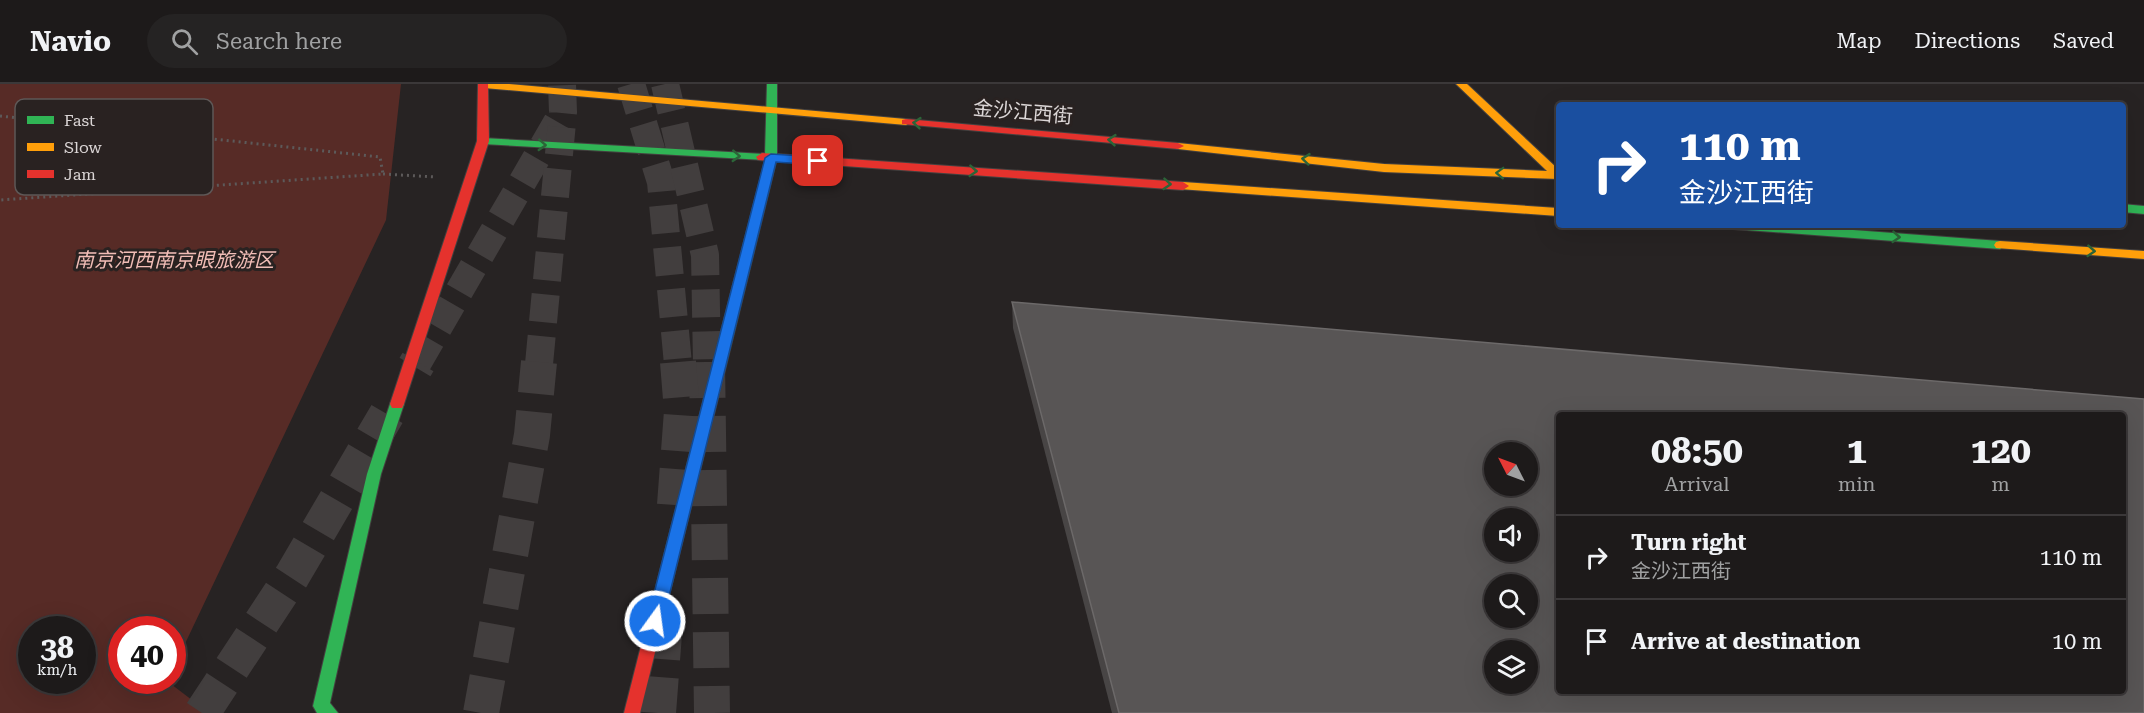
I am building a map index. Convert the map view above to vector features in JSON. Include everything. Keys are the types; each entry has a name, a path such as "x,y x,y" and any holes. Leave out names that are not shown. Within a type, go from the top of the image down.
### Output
{"street":[{"path":"632,713 771,158 772,84"},
{"path":"1461,84 1556,173"},
{"path":"330,713 321,706 374,474 483,141 483,85"},
{"name":"金沙江西街","path":"483,85 1163,144 1384,168 1556,175"},
{"path":"483,141 771,158 1556,212"},
{"path":"2126,208 2144,210"},
{"path":"1774,228 2144,255"}],"path":[{"path":"0,116 15,118"},
{"path":"213,139 380,157 383,174"},
{"path":"213,186 383,174 471,179"},
{"path":"0,200 74,195"}],"green space":[{"name":"南京河西南京眼旅游区","path":"0,84 401,84 386,220 186,642 186,616 108,616 108,694 184,694 209,713 0,713"}],"building":[{"path":"1012,302 2144,399 2144,713 1119,713"}],"tunnel":[{"path":"562,84 563,112"},
{"path":"631,84 661,182 678,364"},
{"path":"665,84 705,255 707,364"},
{"path":"417,364 563,112"},
{"path":"539,364 563,112"},
{"path":"415,367 418,362"},
{"path":"481,713 532,435 539,362"},
{"path":"675,505 682,411 678,362"},
{"path":"707,362 712,713"},
{"path":"202,713 292,576 387,414"},
{"path":"658,713 664,634"}],"traffic: fast":[{"path":"719,366 771,158 772,84"},
{"path":"483,141 762,157"},
{"path":"2126,208 2144,210"},
{"path":"1773,228 2000,245"},
{"path":"330,713 321,706 374,474 397,404"}],"traffic: slow":[{"path":"1461,84 1556,173"},
{"path":"484,85 906,122"},
{"path":"1178,146 1384,168 1556,175"},
{"path":"1183,186 1556,212"},
{"path":"2000,245 2144,255"}],"traffic: jam":[{"path":"397,404 483,141 483,84"},
{"path":"906,122 1178,146"},
{"path":"762,157 1183,186"},
{"path":"632,713 719,366"}],"route":[{"path":"655,621 771,158 818,161"}]}
